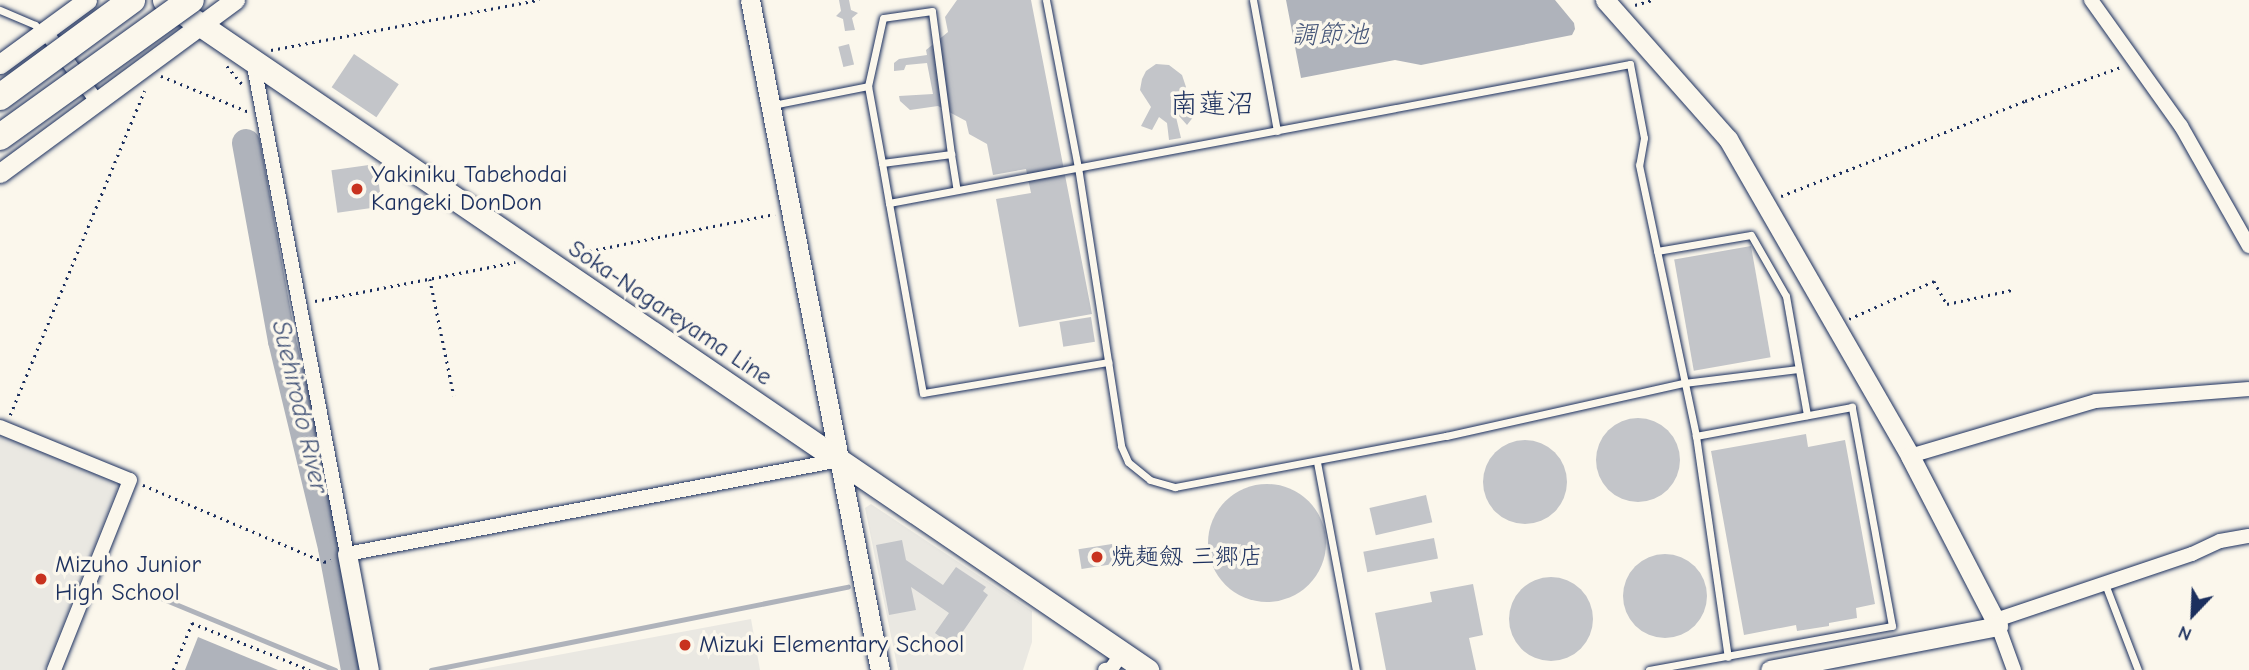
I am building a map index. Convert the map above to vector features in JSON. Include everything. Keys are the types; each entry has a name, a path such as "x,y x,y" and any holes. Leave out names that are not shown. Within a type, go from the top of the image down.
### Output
{"highway":[{"path":"0,97 132,0"},
{"path":"0,137 191,0"}],"main road":[{"name":"Soka-Nagareyama Line","path":"164,0 1147,670"}],"street":[{"path":"0,64 87,0"},
{"path":"750,0 880,670"},
{"path":"1605,0 1728,139 1910,456 1997,623 2014,670"},
{"path":"2091,0 2181,126 2249,246"},
{"path":"0,173 96,100 148,68 225,3"},
{"path":"44,32 96,100"},
{"path":"242,54 265,119 369,670"},
{"path":"1910,456 2096,401 2249,389"},
{"path":"2,428 130,480 54,670"},
{"path":"347,554 839,461"},
{"path":"1770,670 1997,623 2192,554 2220,541 2249,536"},
{"path":"1105,670 1111,669 1122,653"}],"lane":[{"path":"1046,0 1078,167 1121,446 1128,462 1150,480 1175,487 1317,462 1684,383 1798,369"},
{"path":"1253,0 1277,131"},
{"path":"0,10 35,25 44,32"},
{"path":"957,190 932,11 883,18 868,86 923,393 1108,362"},
{"path":"889,203 1630,64 1644,138 1639,165 1696,436 1728,657"},
{"path":"772,105 868,86"},
{"path":"882,163 951,154"},
{"path":"1657,251 1751,235 1786,296 1807,415"},
{"path":"1649,670 1892,626 1852,407 1696,436"},
{"path":"1317,462 1356,670"},
{"path":"2105,584 2138,670"}],"path":[{"path":"244,85 228,69 224,54 242,54 539,0"},
{"path":"1764,203 2025,101 2134,62"},
{"path":"2,428 148,68 265,119"},
{"path":"300,304 430,279 550,262 571,253 792,211"},
{"path":"430,279 454,396"},
{"path":"1834,326 1934,281 1947,304 2012,290"},
{"path":"130,480 324,562"},
{"path":"173,670 192,623 310,670"}],"shaded area":[{"name":"Mizuho Junior High School","path":"0,434 114,479 117,489 45,670 0,670"},
{"path":"871,504 1032,611 1032,642 1023,670 898,670 865,508"},
{"name":"Mizuki Elementary School","path":"751,619 760,670 477,670"}],"water":[{"name":"調節池","path":"1286,0 1555,0 1574,23 1575,29 1572,35 1421,65 1395,60 1301,78"},
{"path":"198,637 278,670 185,670"}],"building":[{"path":"839,0 849,0 851,10 858,13 852,18 855,30 845,31 843,19 836,16 841,11"},
{"path":"957,0 1031,0 1092,314 1019,327 996,199 1031,193 1026,169 993,175 987,144 969,134 966,121 938,106 910,110 900,101 899,96 933,94 927,63 906,65 904,70 894,71 894,63 899,59 927,55 926,50 948,32 945,17"},
{"path":"849,44 854,64 843,67 838,47"},
{"path":"354,54 399,84 376,117 332,87"},
{"path":"1156,64 1169,65 1182,75 1186,87 1181,101 1194,116 1187,125 1179,116 1176,117 1181,138 1169,140 1167,123 1159,117 1152,130 1141,126 1151,107 1140,90 1142,79 1146,71"},
{"name":"Yakiniku Tabehodai Kangeki DonDon","path":"376,164 382,207 337,213 331,170"},
{"path":"1751,246 1771,357 1694,371 1674,260"},
{"path":"1091,317 1095,342 1063,347 1059,322"},
{"path":"1638,418 1654,421 1673,437 1680,460 1677,476 1661,495 1638,502 1622,499 1603,483 1596,460 1599,444 1615,425"},
{"path":"1806,434 1808,447 1845,440 1875,604 1856,608 1857,618 1829,623 1829,626 1797,631 1796,625 1744,635 1711,451"},
{"path":"1525,440 1541,443 1555,452 1564,466 1567,482 1564,498 1555,512 1541,521 1525,524 1509,521 1495,512 1486,498 1483,482 1486,466 1495,452 1509,443"},
{"path":"1267,484 1290,488 1309,501 1322,520 1326,543 1322,566 1309,585 1290,598 1267,602 1244,598 1225,585 1212,566 1208,543 1212,520 1225,501 1244,488"},
{"path":"1426,495 1432,522 1376,535 1369,508"},
{"path":"1434,538 1438,559 1367,572 1363,552"},
{"path":"902,540 906,560 943,585 956,567 986,587 983,591 988,595 953,646 935,633 949,613 911,587 916,610 889,615 876,545"},
{"name":"焼麺劔 三郷店","path":"1112,544 1115,564 1082,569 1078,549"},
{"path":"1665,554 1681,557 1695,566 1704,580 1707,596 1704,612 1695,626 1681,635 1665,638 1649,635 1635,626 1626,612 1623,596 1626,580 1635,566 1649,557"},
{"path":"1551,577 1567,580 1586,596 1593,619 1590,635 1574,654 1551,661 1535,658 1516,642 1509,619 1512,603 1528,584"},
{"path":"1473,584 1483,635 1469,638 1476,670 1386,670 1375,613 1432,602 1430,592"}],"waterway":[{"name":"Suehirodo River","path":"246,143 282,341 332,548 355,670"},
{"path":"431,670 848,587"},
{"path":"154,595 335,670"}],"place":[{"name":"Yakiniku Tabehodai Kangeki DonDon","path":"357,189"},
{"name":"焼麺劔 三郷店","path":"1097,557"},
{"name":"Mizuho Junior High School","path":"41,579"},
{"name":"Mizuki Elementary School","path":"685,645"}],"district":[{"name":"南蓮沼","path":"1212,104"}]}
